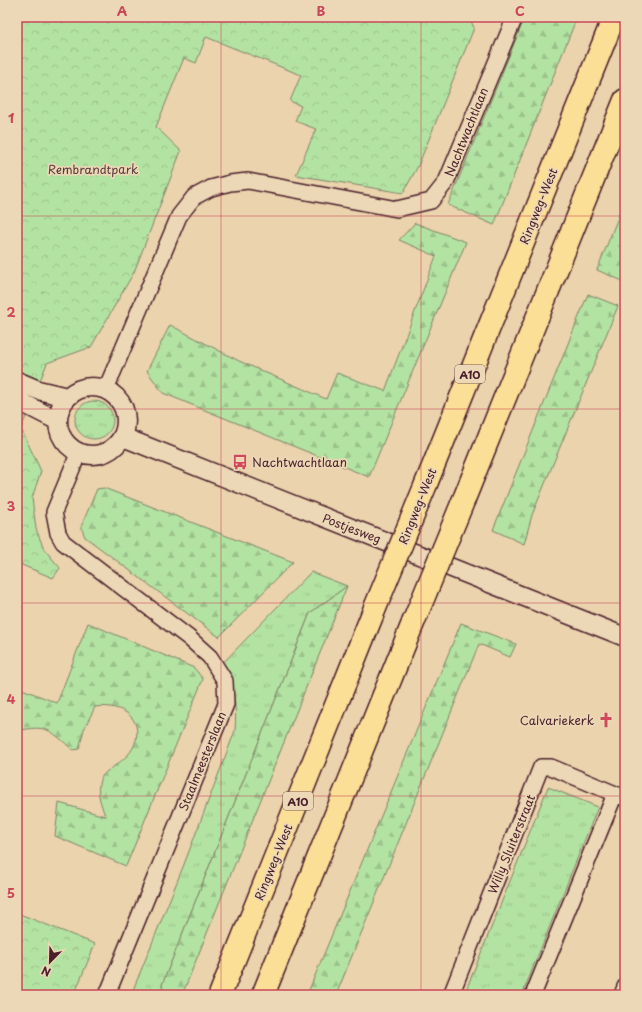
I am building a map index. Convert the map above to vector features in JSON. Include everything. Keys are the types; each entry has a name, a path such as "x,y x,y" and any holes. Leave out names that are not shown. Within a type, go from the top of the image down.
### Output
{"highway":[{"name":"Ringweg-West","path":"220,995 614,17"},
{"path":"263,995 625,100"}],"street":[{"name":"Nachtwachtlaan","path":"106,389 179,216 194,197 211,188 248,181 397,209 431,201 446,182 515,17"},
{"path":"17,381 38,390 67,397"},
{"path":"99,386 106,389 116,395 124,407 127,422 123,437 116,446 105,453 94,455 78,452 64,440 58,421 60,409 67,397 85,387 99,386"},
{"path":"17,400 58,421"},
{"name":"Postjesweg","path":"123,437 625,637"},
{"name":"Staalmeesterslaan","path":"78,452 54,512 58,533 63,542 189,638 210,657 225,680 226,704 107,995"},
{"name":"Willy Sluiterstraat","path":"451,995 541,767 551,767 620,796 533,995"},
{"path":"622,995 625,987"}],"green space":[{"name":"Rembrandtpark","path":"17,17 460,17 471,21 474,28 418,166 403,193 296,175 316,129 295,121 301,106 290,101 301,75 206,37 196,63 184,58 156,127 181,151 134,272 91,347 47,363 21,429 41,471 32,498 36,529 44,549 60,568 53,578 17,563"},
{"path":"525,17 577,17 494,225 448,205"},
{"path":"625,200 625,282 597,270"},
{"path":"415,223 466,242 369,477 163,393 147,371 170,325 239,361 326,399 337,373 385,391 436,256 399,240"},
{"path":"588,294 618,306 532,515 524,544 493,530"},
{"path":"90,401 98,401 108,406 112,413 112,427 108,434 98,439 90,439 80,434 78,431 75,424 75,416 80,406 83,404"},
{"path":"104,488 293,562 219,637 85,537 81,527 97,489"},
{"path":"311,572 347,586 310,613 162,985 164,995 131,995 183,867 235,731 234,697 221,665"},
{"path":"347,586 182,995 164,995 162,985 310,613"},
{"path":"88,623 194,668 203,679 126,866 55,836 59,803 105,816 99,794 100,780 103,775 129,754 133,748 137,731 135,723 131,717 126,712 119,709 103,706 95,707 84,729 79,749 73,750 48,730 36,728 17,731 17,687 57,703"},
{"path":"461,623 516,644 510,657 479,644 336,995 307,995"},
{"path":"548,787 598,807 522,995 464,995"},
{"path":"17,913 95,944 74,995 17,995"}],"place":[{"name":"Nachtwachtlaan","path":"240,462"},
{"name":"Calvariekerk","path":"606,720"}]}
